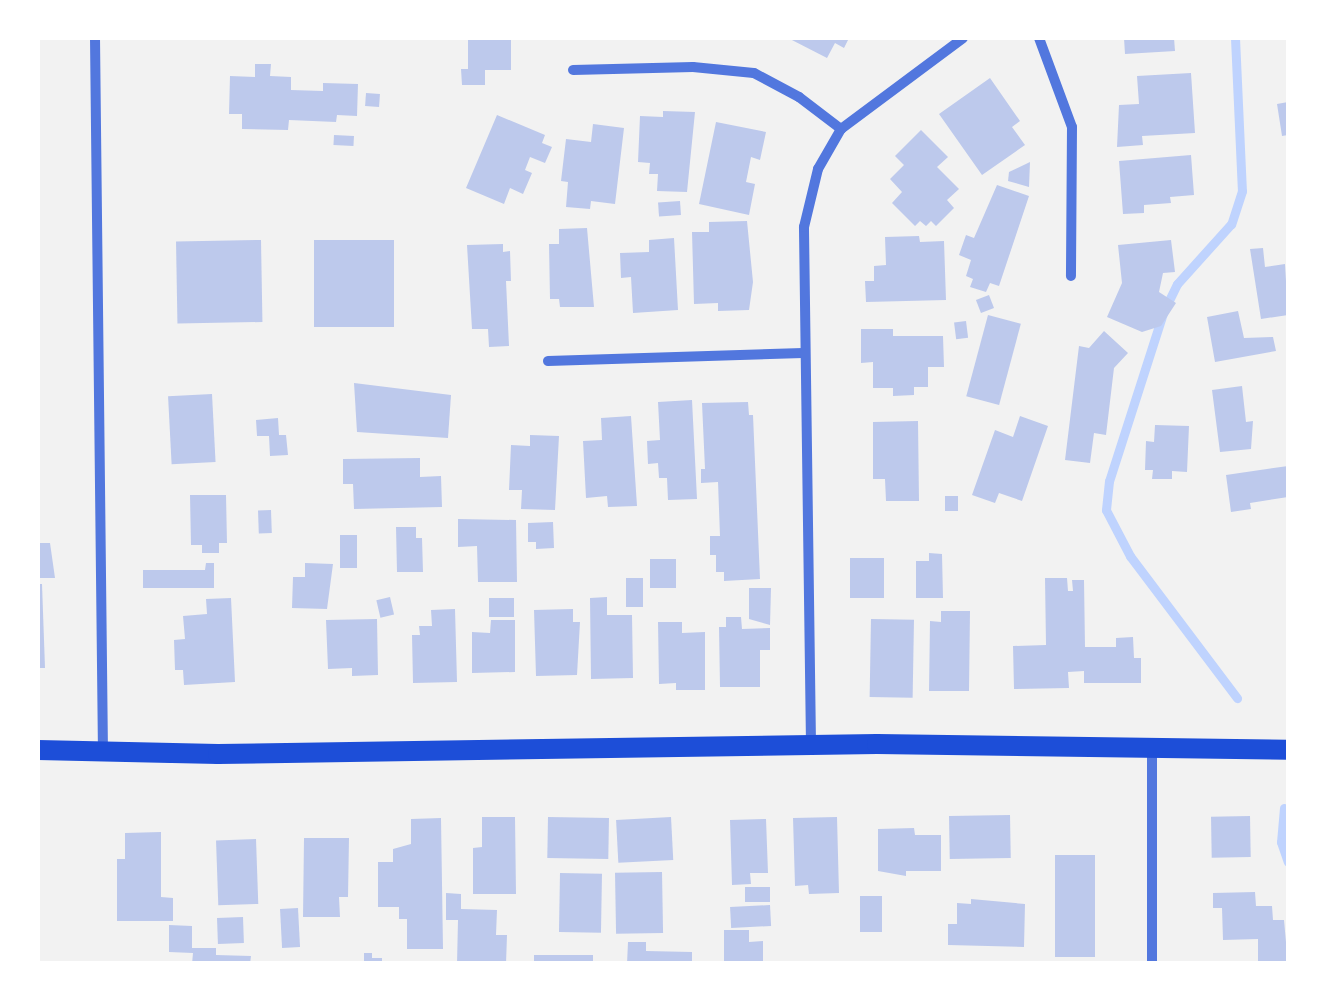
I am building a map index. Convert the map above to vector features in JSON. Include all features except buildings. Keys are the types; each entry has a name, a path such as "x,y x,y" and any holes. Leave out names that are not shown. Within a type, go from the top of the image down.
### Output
{"main road":[{"path":"38,750 256,754 758,749 811,744 922,748 1152,745 1288,750"}],"street":[{"path":"96,38 103,749"},
{"path":"811,744 804,227 818,169 841,128 963,38"},
{"path":"1039,38 1072,127 1071,276"},
{"path":"573,70 693,67 754,73 799,96 841,128"},
{"path":"548,360 803,353"},
{"path":"1152,745 1152,964"}],"waterway":[{"path":"1235,38 1242,191 1231,224 1177,284 1163,313 1109,481 1106,510 1130,556 1237,698"},
{"path":"1284,808 1281,842 1288,862"}]}
